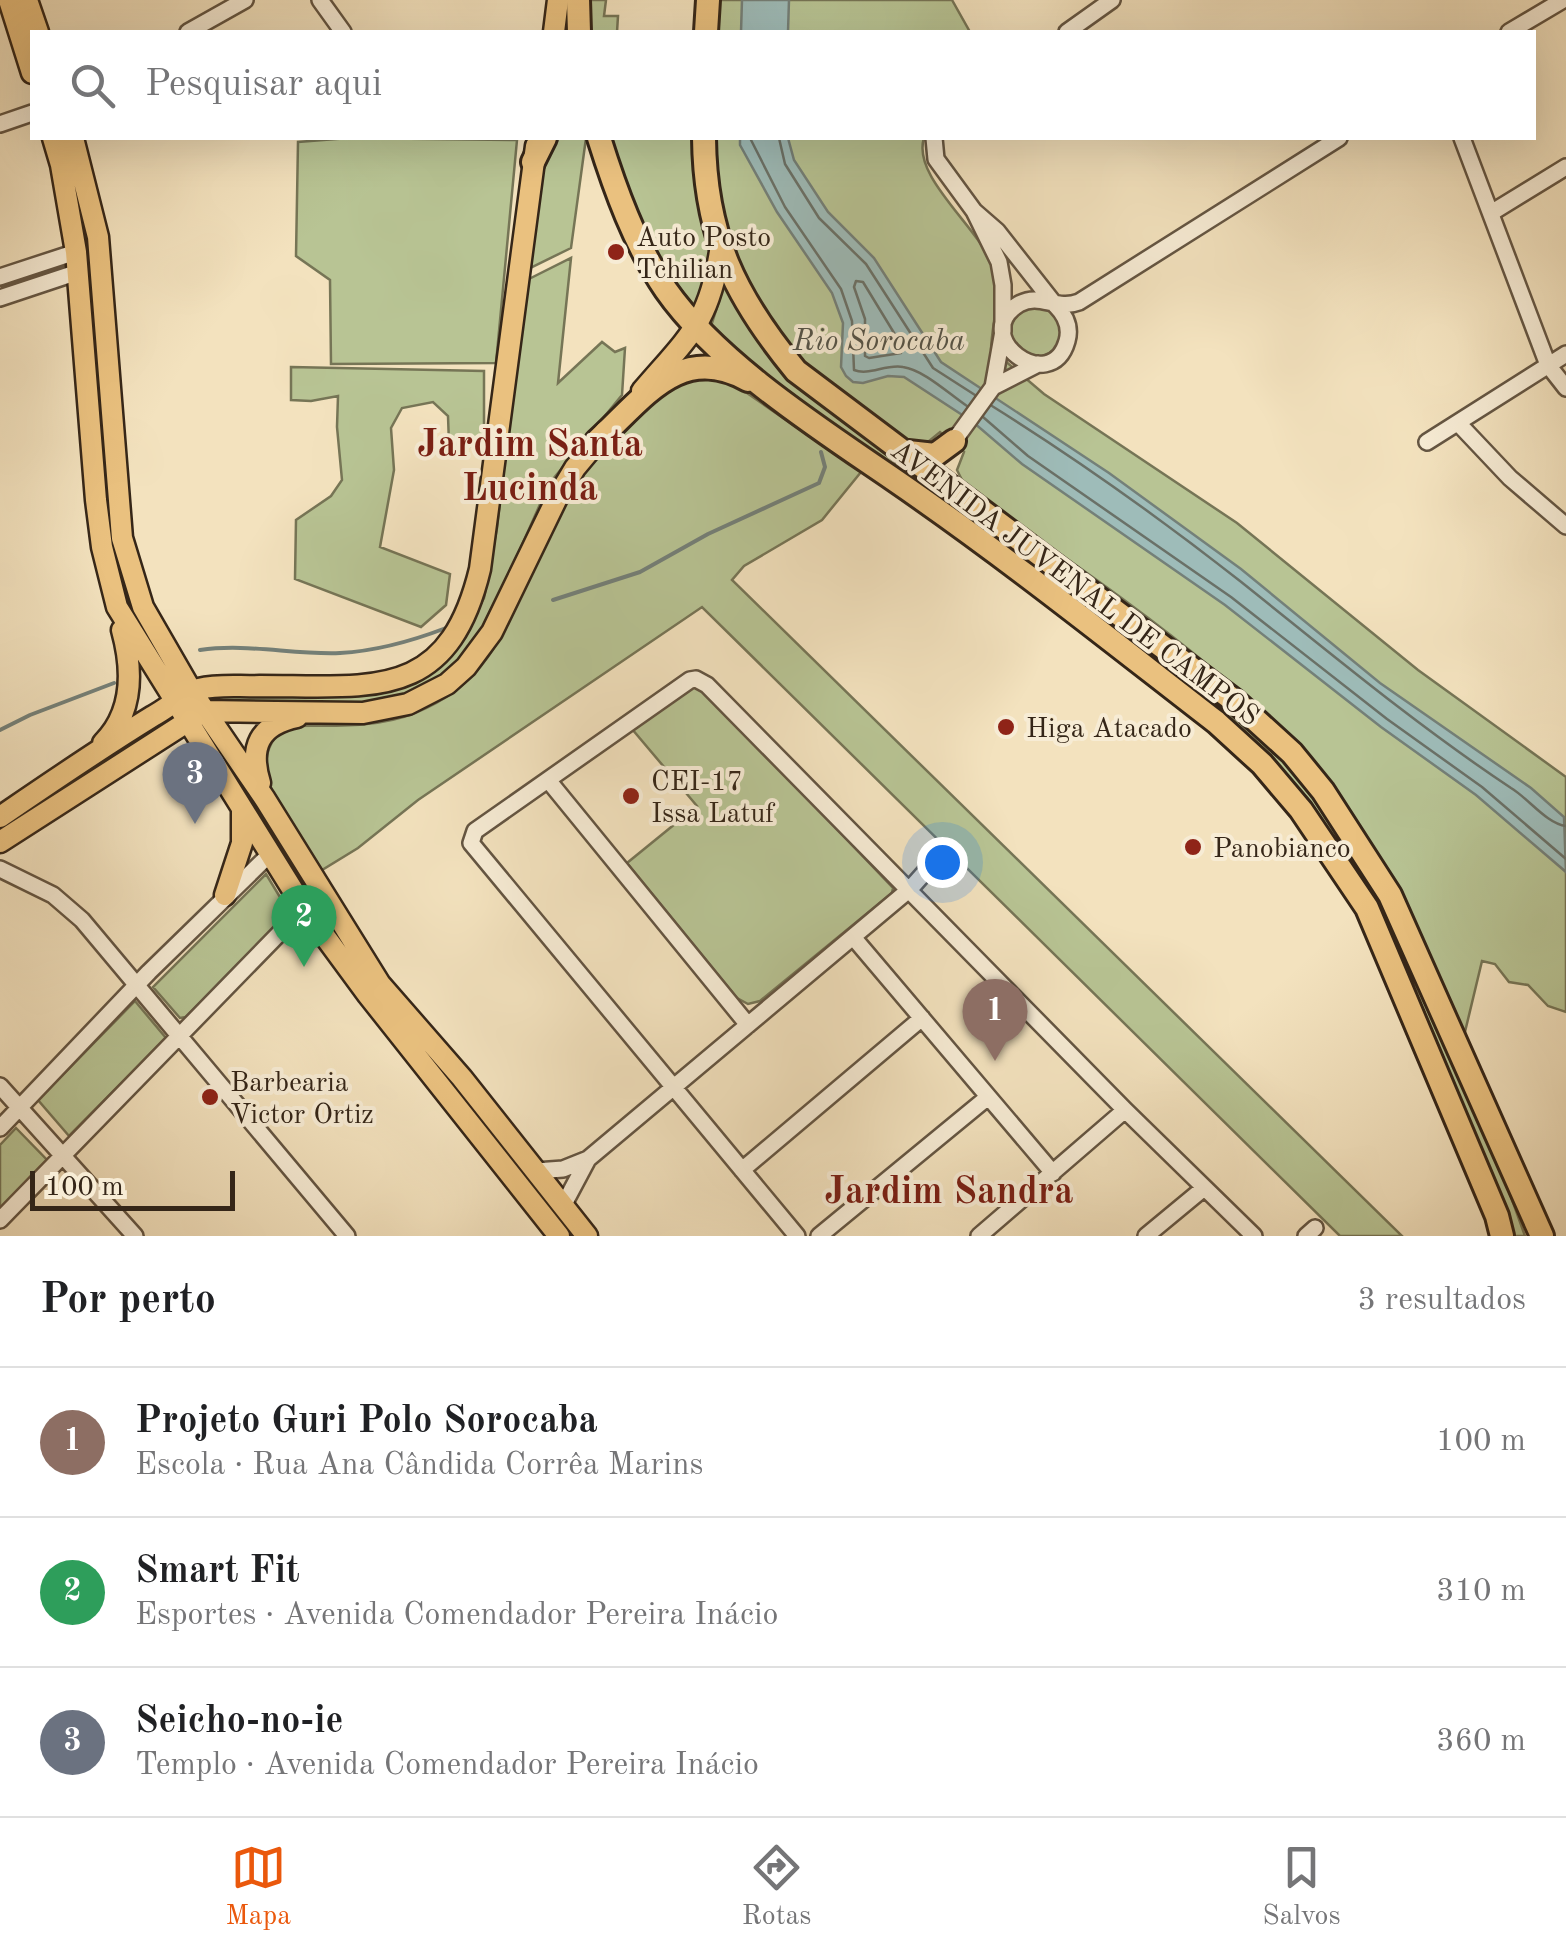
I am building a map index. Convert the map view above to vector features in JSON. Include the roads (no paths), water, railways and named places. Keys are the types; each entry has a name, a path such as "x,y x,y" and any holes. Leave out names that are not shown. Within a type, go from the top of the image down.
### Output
{"highway":[{"path":"578,0 579,30"},
{"path":"706,30 708,0"},
{"path":"533,162 540,140"},
{"name":"AVENIDA JUVENAL DE CAMPOS","path":"600,140 636,239 666,290 697,328 776,396 1216,722 1262,764 1301,810 1366,908 1502,1236"},
{"name":"AVENIDA JUVENAL DE CAMPOS","path":"704,140 709,205 742,298 796,371 1236,702 1292,753 1324,791 1390,896 1542,1236"},
{"path":"596,441 665,379 692,366 733,372 776,396"},
{"path":"903,450 920,456 934,455 954,441"},
{"path":"954,441 946,465 954,488"},
{"path":"874,467 902,474 932,471"}],"main road":[{"path":"9,0 30,66"},
{"path":"28,0 37,30"},
{"path":"554,30 558,0"},
{"path":"54,140 62,165 77,262 102,547 130,657 130,688 122,713 110,735 91,755"},
{"path":"74,140 98,237 122,538 143,607 242,808 304,908 559,1236"},
{"path":"0,842 220,687 370,686 395,681 431,662 456,634 472,601 480,569 533,162"},
{"path":"0,817 91,755 190,706 364,713 408,704 447,684 466,667 492,632 557,498 596,441 697,328 716,286 721,244"},
{"path":"117,607 265,799 380,984 536,1170 564,1195 587,1236"},
{"path":"265,799 254,764 260,738 268,729 289,719 320,712"},
{"path":"225,895 242,843 242,808"},
{"path":"270,854 298,857"},
{"path":"304,908 313,881"},
{"path":"524,1190 536,1196 564,1195"}],"street":[{"path":"192,30 245,0"},
{"path":"320,0 342,30"},
{"path":"1070,30 1112,0"},
{"path":"1512,30 1563,0"},
{"path":"0,124 30,114"},
{"path":"934,140 936,159 942,170 1066,319 1068,340 1056,358 993,387"},
{"path":"932,471 993,387 1003,331 1011,311 1019,304 1040,300 1056,306 1079,302 1336,140"},
{"path":"1463,140 1548,364 1566,388"},
{"path":"1491,214 1566,167"},
{"path":"974,211 1001,268 1003,331 1010,351 1018,359 1038,364"},
{"path":"0,277 77,262"},
{"path":"0,298 77,262"},
{"path":"1426,442 1566,354"},
{"path":"1458,423 1510,478 1566,526"},
{"path":"797,1236 471,843 476,831 683,684 696,679 708,685 1254,1236"},
{"path":"548,780 748,1025"},
{"path":"0,1128 137,984 270,854"},
{"path":"564,1195 588,1159 910,889 942,854"},
{"path":"0,868 54,895 82,920 347,1236"},
{"path":"0,1220 304,908"},
{"path":"853,937 1054,1173"},
{"path":"742,1170 922,1018"},
{"path":"0,1086 135,1236"},
{"path":"819,1236 988,1097"},
{"path":"979,1236 1125,1110"},
{"path":"536,1170 563,1169 588,1159"},
{"path":"1146,1236 1204,1188"}],"water":[{"path":"742,0 789,0 788,30 741,30"},
{"name":"Rio Sorocaba","path":"740,140 789,140 794,160 828,212 874,258 941,362 1109,473 1241,569 1380,683 1531,788 1564,817 1566,872 1476,795 1381,727 1225,605 1022,464 973,422 904,377 888,376 863,383 846,376 841,367 843,323 832,293 777,212"}],"waterway":[{"path":"553,600 640,572 708,534 819,483 825,467 821,452"},
{"path":"200,650 354,652 394,645 446,628"},
{"path":"0,730 114,683"}],"place":[{"name":"Auto Posto Tchilian","path":"616,252"},
{"name":"Higa Atacado","path":"1006,727"},
{"name":"CEI-17 Issa Latuf","path":"631,796"},
{"name":"Seicho-no-ie","path":"195,824"},
{"name":"Panobianco","path":"1193,847"},
{"name":"Smart Fit","path":"304,967"},
{"name":"Projeto Guri Polo Sorocaba","path":"995,1061"},
{"name":"Barbearia Victor Ortiz","path":"210,1097"}],"district":[{"name":"Jardim Santa Lucinda","path":"530,464"},
{"name":"Jardim Sandra","path":"949,1190"}]}
